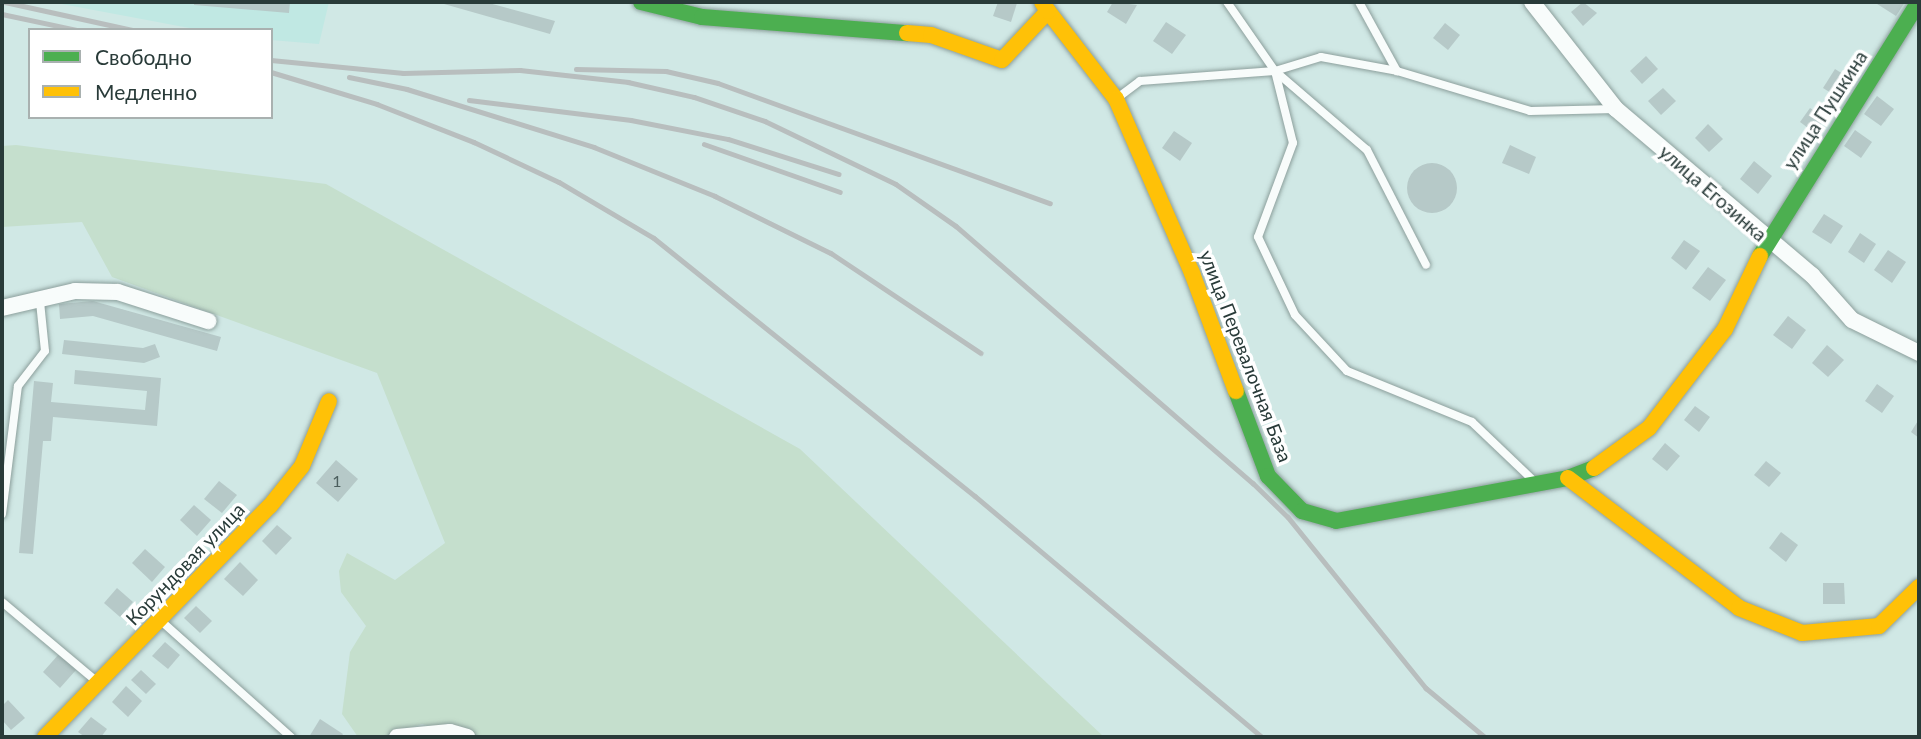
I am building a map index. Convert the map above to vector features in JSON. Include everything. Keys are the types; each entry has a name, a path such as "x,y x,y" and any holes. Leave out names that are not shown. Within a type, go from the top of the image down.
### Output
{"street":[{"path":"641,2 702,17 931,35 1002,60 1045,7"},
{"name":"улица Егозинка","path":"1532,2 1616,110 1767,241 1812,275 1852,320 1919,353"},
{"name":"улица Пушкина","path":"1568,478 1605,464 1648,428 1725,329 1767,241 1919,2"},
{"name":"улица Перевалочная База","path":"1045,7 1116,99 1192,273 1268,476 1302,511 1336,521 1534,481 1568,478"},
{"path":"2,308 40,302 75,291 118,292 208,321"},
{"name":"Корундовая улица","path":"45,737 160,620 302,466 328,401"},
{"path":"1568,478 1739,608 1802,632 1879,626 1919,587"},
{"path":"397,737 450,732 467,737"}],"lane":[{"path":"1227,2 1275,71 1367,150 1426,265"},
{"path":"1359,2 1397,71"},
{"path":"1116,99 1140,81 1275,71 1321,57 1397,71 1530,111 1616,110"},
{"path":"1275,71 1293,143 1258,237 1295,315 1347,371 1472,422 1534,481"},
{"path":"2,514 5,463 18,386 45,351 40,302"},
{"path":"2,602 98,683"},
{"path":"160,620 291,737"}],"shaded area":[{"path":"51,2 329,2 319,44 273,40 273,28 189,28"}],"green space":[{"path":"16,145 326,184 800,449 1104,737 473,737 422,724 382,737 358,737 342,714 350,652 366,626 341,592 339,571 347,553 395,580 445,543 377,373 112,277 82,222 2,227 2,146"}],"building":[{"path":"194,2 290,2 289,13 194,5"},
{"path":"437,2 485,2 555,21 550,34"},
{"path":"998,2 1017,3 1011,22 993,16"},
{"path":"1113,2 1137,5 1126,24 1107,12"},
{"path":"1583,2 1597,13 1583,26 1571,12"},
{"path":"1874,2 1905,2 1896,16"},
{"path":"1166,22 1186,35 1172,54 1153,41"},
{"path":"1445,23 1460,35 1448,50 1433,38"},
{"path":"1646,56 1658,69 1642,84 1630,71"},
{"path":"1835,69 1851,79 1839,98 1823,88"},
{"path":"1663,88 1676,101 1661,115 1648,101"},
{"path":"1877,96 1894,109 1881,126 1864,114"},
{"path":"1810,108 1825,118 1815,133 1800,122"},
{"path":"1708,124 1723,139 1709,152 1695,138"},
{"path":"1855,130 1872,142 1861,158 1844,146"},
{"path":"1174,131 1192,143 1180,161 1162,148"},
{"path":"1510,145 1536,157 1529,174 1502,163"},
{"path":"1754,161 1772,176 1758,194 1740,179"},
{"path":"1432,163 1450,170 1457,188 1450,206 1432,213 1414,206 1407,188 1414,170"},
{"path":"1824,214 1843,226 1831,244 1812,232"},
{"path":"1860,233 1876,244 1864,263 1848,252"},
{"path":"1684,240 1700,251 1686,270 1671,258"},
{"path":"1888,250 1906,262 1892,283 1874,270"},
{"path":"1708,267 1726,280 1710,301 1692,288"},
{"path":"93,301 221,337 217,351 93,316 60,319 59,304"},
{"path":"1788,316 1806,330 1792,349 1773,335"},
{"path":"64,340 143,348 155,344 160,357 144,363 62,354"},
{"path":"1827,345 1844,360 1828,377 1812,363"},
{"path":"75,370 161,378 157,426 53,417 51,441 43,441 33,554 19,553 34,381 53,383 51,402 145,410 147,391 74,384"},
{"path":"1877,384 1894,396 1882,413 1865,401"},
{"path":"1695,406 1710,417 1699,432 1684,420"},
{"path":"1919,419 1919,438 1911,432"},
{"path":"1665,443 1680,456 1667,471 1652,459"},
{"path":"336,460 358,479 338,502 316,483"},
{"path":"1766,461 1781,473 1769,487 1754,475"},
{"path":"219,481 237,495 222,513 204,499"},
{"path":"194,505 211,520 197,536 180,520"},
{"path":"277,525 292,538 276,555 262,541"},
{"path":"1781,532 1798,545 1786,562 1769,548"},
{"path":"145,549 165,567 152,582 132,563"},
{"path":"240,562 258,580 243,596 224,579"},
{"path":"1823,583 1844,583 1845,604 1823,604"},
{"path":"117,588 133,602 120,617 104,603"},
{"path":"196,606 212,621 200,633 184,618"},
{"path":"165,642 180,655 168,669 152,656"},
{"path":"59,654 76,670 60,688 43,672"},
{"path":"141,670 156,684 146,694 131,680"},
{"path":"126,686 142,701 128,717 112,702"},
{"path":"8,700 25,718 11,730 2,720 2,706"},
{"path":"91,717 107,729 101,737 85,737 78,732"},
{"path":"320,719 343,734 341,737 309,737"}],"railway":[{"path":"5,2 123,28"},
{"path":"2,14 68,28"},
{"path":"273,60 403,73 520,70 628,82 694,97 765,121 896,184 956,226 1253,483 1288,517 1426,688 1485,737"},
{"path":"576,69 666,71 718,83 1050,203"},
{"path":"273,73 377,104 474,142 559,182 654,238 975,496 1262,737"},
{"path":"349,77 407,89 594,147 715,196 831,253 981,353"},
{"path":"469,100 631,120 728,139 839,174"},
{"path":"704,144 840,192"}],"traffic: fast":[{"path":"641,2 702,17 907,33"},
{"path":"1760,256 1919,2"},
{"path":"1236,391 1268,476 1302,511 1336,521 1568,478 1594,468"}],"traffic: slow":[{"path":"907,33 931,35 1002,60 1048,11 1042,2"},
{"path":"1048,11 1116,99 1192,273 1236,391"},
{"path":"1594,468 1649,428 1725,329 1760,256"},
{"path":"45,737 270,506 302,466 329,401"},
{"path":"1568,478 1739,608 1802,633 1879,626 1919,587"}]}
